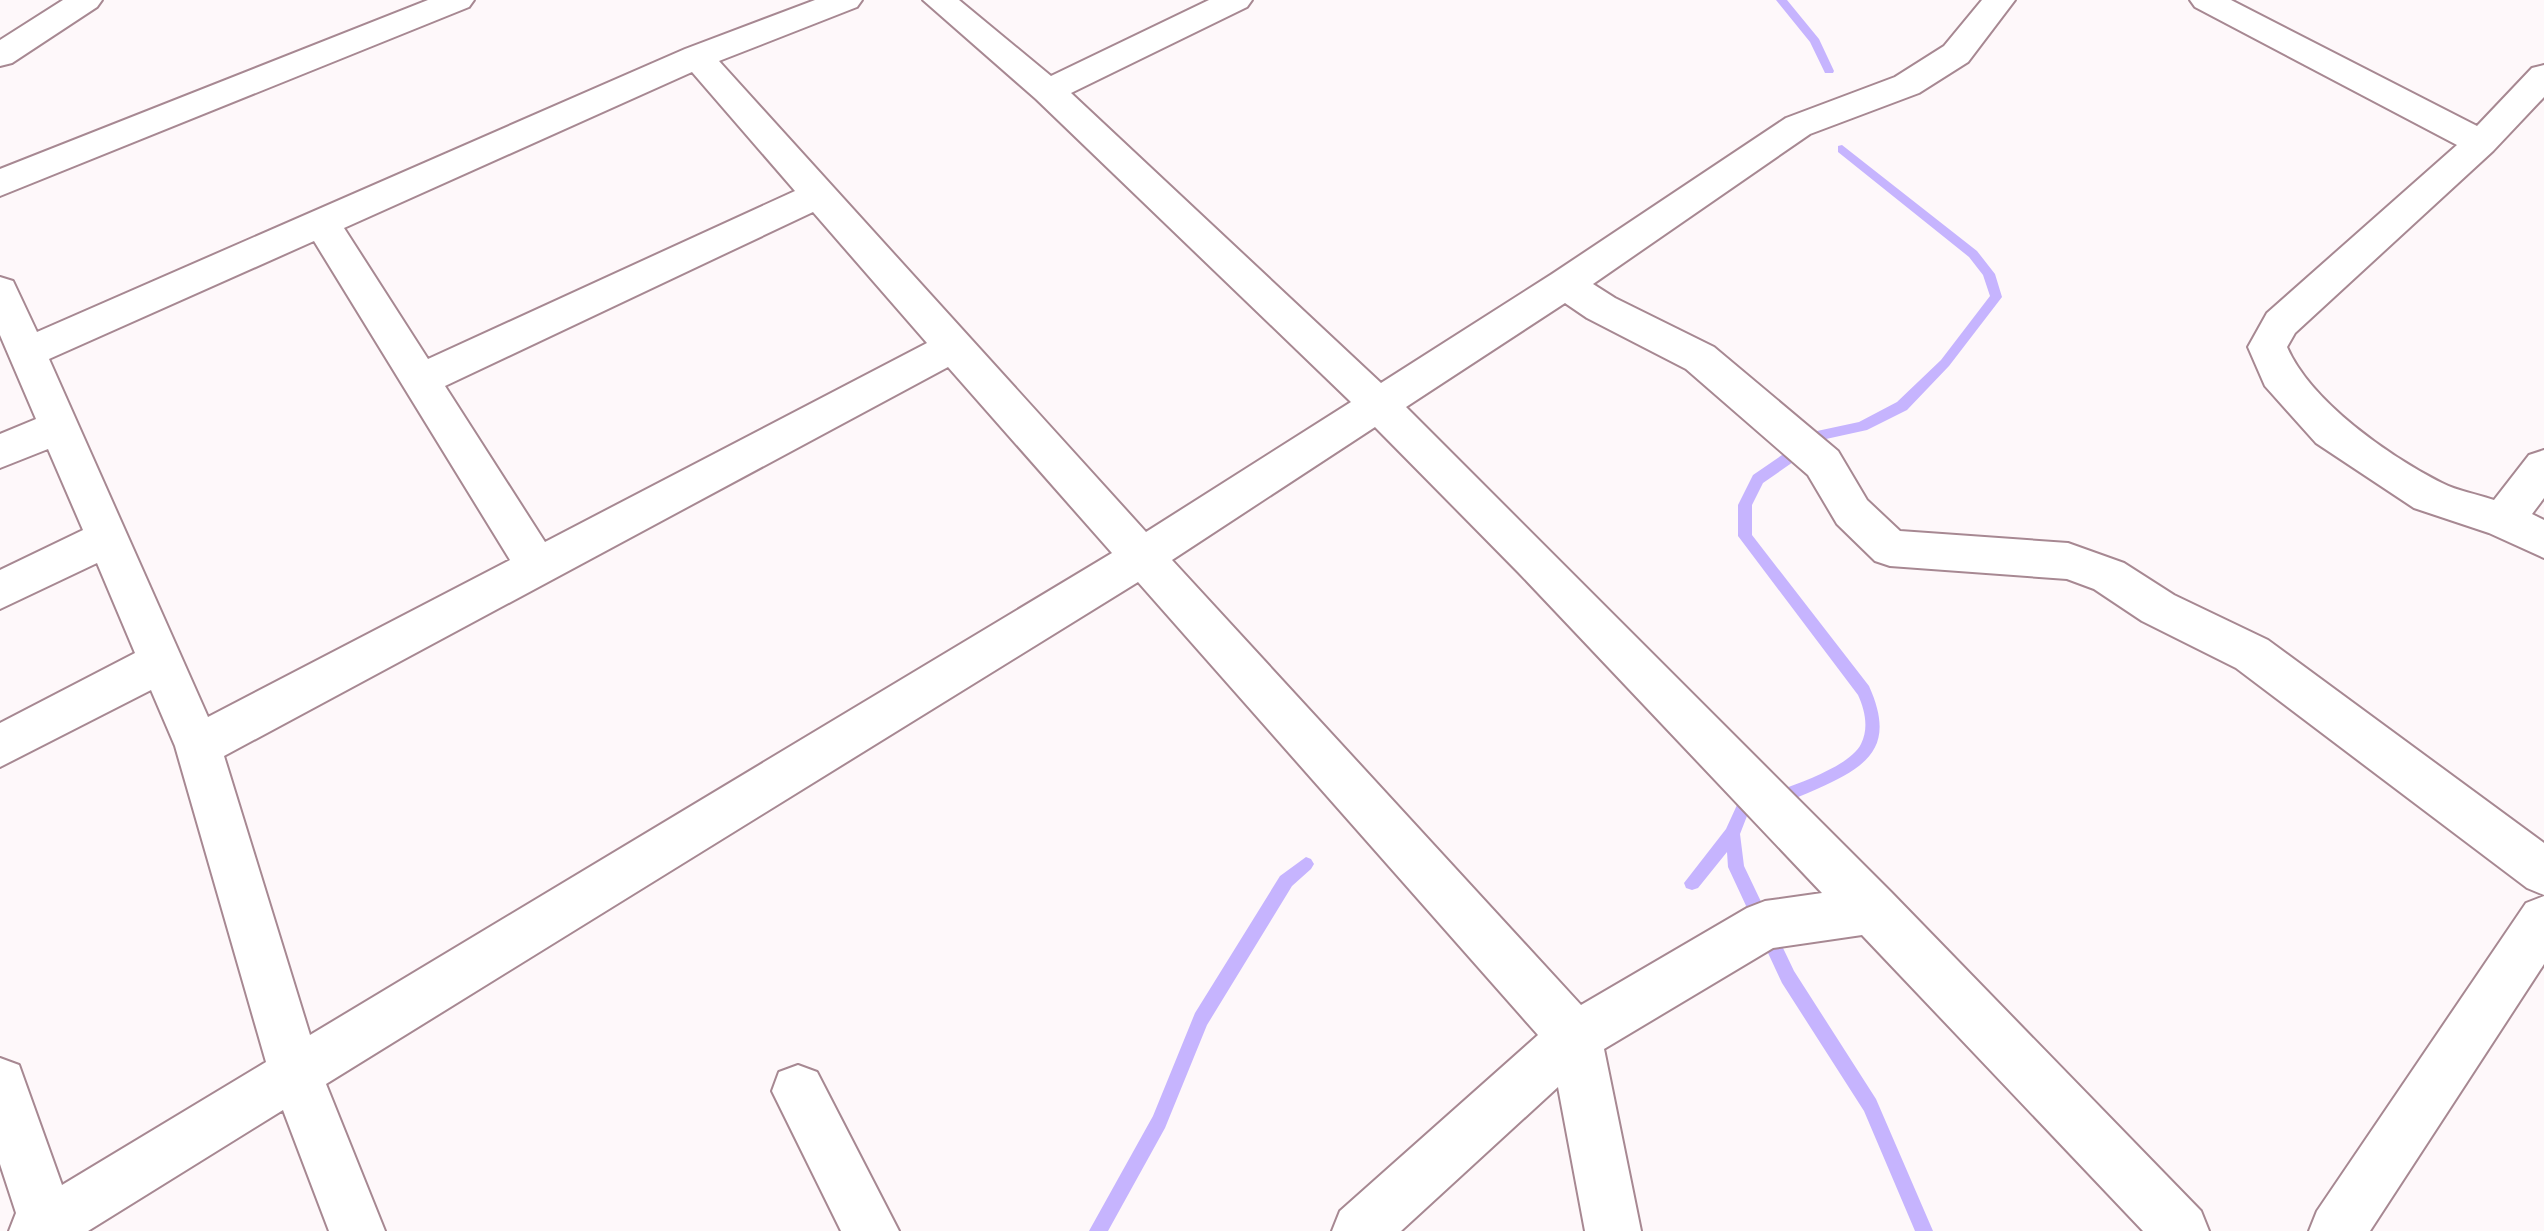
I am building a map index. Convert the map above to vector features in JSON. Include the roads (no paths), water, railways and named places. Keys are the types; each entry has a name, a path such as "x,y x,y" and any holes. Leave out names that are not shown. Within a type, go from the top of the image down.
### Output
{"street":[{"path":"0,55 86,0"},
{"path":"0,183 458,0"},
{"path":"28,352 697,57 846,0"},
{"path":"939,0 1048,91 1377,403 1544,569 2181,1231"},
{"path":"1048,91 1236,0"},
{"path":"0,1084 42,1228 1142,557 1565,284 1798,126 1919,78 1956,54 1999,0"},
{"path":"2206,0 2481,143"},
{"path":"697,57 953,347 1575,1037 1613,1231"},
{"path":"2544,76 2481,143 2281,323 2267,347 2279,375 2330,432 2429,496 2503,520 2544,540"},
{"path":"420,380 818,195"},
{"path":"322,223 537,567"},
{"path":"1565,284 1614,315 1700,358 1823,463 1852,512 1890,548 2068,561 2109,576 2158,608 2252,654 2544,872"},
{"path":"0,291 198,746 295,1072 357,1231"},
{"path":"198,746 953,347"},
{"path":"0,452 60,426"},
{"path":"2503,520 2544,467"},
{"path":"0,591 106,538"},
{"path":"0,746 161,662"},
{"path":"1360,1231 1575,1037 1765,925 1873,909"},
{"path":"2337,1231 2544,920"},
{"path":"798,1091 871,1231"}],"waterway":[{"path":"1781,0 1815,41 1829,71"},
{"path":"1732,834 1742,810 1805,787 1854,763 1867,748 1873,724 1864,691 1745,536 1745,505 1758,479 1822,435 1862,426 1902,406 1945,363 1996,297 1989,274 1973,254 1842,149"},
{"path":"1692,883 1732,834"},
{"path":"1732,834 1736,867 1788,977 1870,1105 1924,1231"},
{"path":"1098,1231 1159,1122 1201,1019 1286,881 1306,864"}]}
